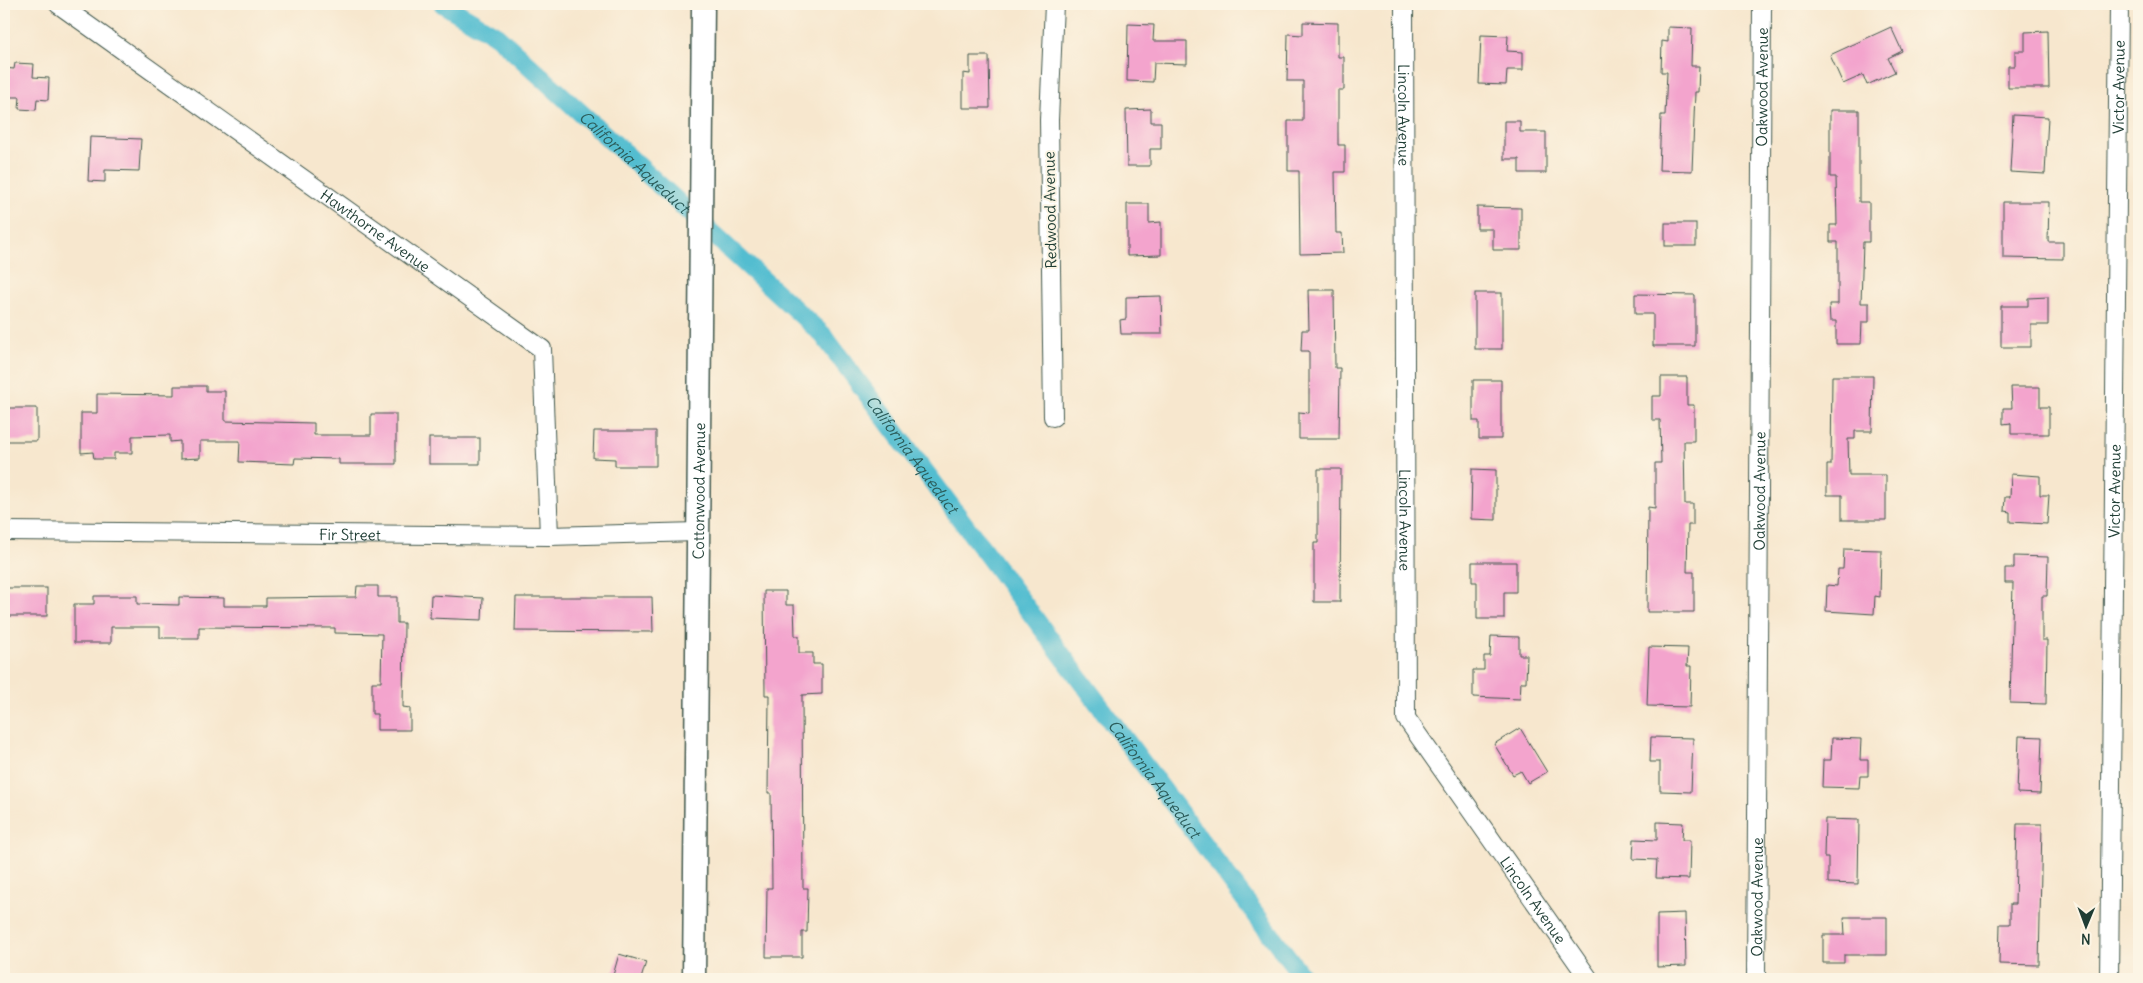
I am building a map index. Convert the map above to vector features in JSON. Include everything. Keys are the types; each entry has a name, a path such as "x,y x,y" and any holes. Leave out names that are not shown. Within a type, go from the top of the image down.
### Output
{"street":[{"name":"Hawthorne Avenue","path":"58,4 542,349 549,536"},
{"name":"Cottonwood Avenue","path":"694,979 703,4"},
{"name":"Redwood Avenue","path":"1053,417 1049,120 1054,4"},
{"name":"Lincoln Avenue","path":"1404,4 1406,718 1589,979"},
{"name":"Oakwood Avenue","path":"1756,979 1762,4"},
{"name":"Victor Avenue","path":"2109,979 2119,4"},
{"name":"Fir Street","path":"4,531 549,536 698,532"}],"building":[{"path":"1303,22 1338,23 1338,57 1344,57 1344,90 1338,90 1338,145 1345,145 1345,172 1335,172 1336,233 1342,233 1343,253 1300,254 1299,171 1288,171 1288,121 1303,121 1303,81 1287,81 1288,34 1303,35"},
{"path":"1128,24 1154,25 1153,41 1187,41 1187,64 1154,63 1153,82 1127,81"},
{"path":"1668,27 1692,28 1691,66 1699,66 1698,92 1695,92 1692,171 1659,170 1661,115 1665,115 1667,72 1661,72 1662,41 1668,42"},
{"path":"1891,27 1902,51 1888,58 1895,72 1867,85 1863,75 1843,84 1830,55"},
{"path":"2048,31 2049,88 2008,88 2008,66 2015,66 2015,51 2025,51 2025,32"},
{"path":"1481,35 1508,36 1507,51 1523,52 1523,70 1507,70 1506,85 1479,84"},
{"path":"970,56 989,56 990,108 963,108 963,73 970,74"},
{"path":"15,63 34,64 33,77 49,78 48,100 37,99 36,110 19,109 20,97 4,97 4,68 14,69"},
{"path":"1151,109 1151,122 1161,122 1161,149 1150,149 1150,166 1127,166 1126,110"},
{"path":"1830,110 1859,110 1859,202 1869,202 1869,242 1863,242 1861,303 1869,303 1869,322 1862,322 1861,344 1836,344 1836,321 1830,321 1829,304 1838,304 1838,242 1830,242 1830,225 1837,225 1836,177 1830,177"},
{"path":"2013,115 2048,117 2045,174 2010,172"},
{"path":"1504,121 1520,121 1520,132 1546,132 1546,173 1519,173 1519,159 1504,159"},
{"path":"90,137 141,139 139,171 105,170 105,182 88,181"},
{"path":"2003,202 2049,202 2048,242 2063,242 2063,259 2003,258"},
{"path":"1127,204 1149,204 1149,223 1161,222 1161,255 1127,256"},
{"path":"1477,207 1521,208 1521,250 1493,250 1493,229 1477,229"},
{"path":"1665,223 1696,223 1696,246 1665,246"},
{"path":"1308,290 1334,290 1335,368 1340,368 1339,439 1299,439 1299,412 1309,413 1309,351 1301,351 1302,330 1309,330"},
{"path":"1475,293 1502,293 1502,349 1475,349"},
{"path":"1635,294 1695,295 1695,346 1653,346 1653,314 1635,314"},
{"path":"1161,296 1162,334 1121,334 1120,320 1126,319 1126,297"},
{"path":"2048,297 2048,325 2031,325 2031,347 2001,347 2001,306 2028,306 2028,298"},
{"path":"1832,376 1873,376 1872,431 1855,431 1855,439 1848,439 1849,475 1886,475 1886,520 1842,520 1842,495 1827,495 1827,465 1831,465"},
{"path":"1661,377 1687,377 1687,405 1694,405 1694,441 1684,441 1685,504 1693,504 1693,525 1688,525 1687,572 1694,572 1694,612 1647,612 1648,507 1655,508 1655,463 1661,463 1660,420 1652,420 1652,396 1661,396"},
{"path":"1473,380 1501,380 1501,439 1479,439 1479,421 1473,421"},
{"path":"174,386 206,386 206,391 225,391 225,421 314,423 314,435 371,435 371,414 396,414 396,464 339,464 339,459 295,458 294,464 239,462 240,441 200,441 200,458 180,459 180,441 170,442 170,435 132,436 132,453 114,453 114,459 94,459 93,452 81,453 81,413 97,413 97,394 174,395"},
{"path":"2011,387 2040,387 2040,407 2049,407 2049,434 2011,434 2011,423 2003,424 2003,408 2012,408"},
{"path":"5,408 37,408 37,441 4,441"},
{"path":"594,431 656,431 656,466 615,466 615,459 593,458"},
{"path":"429,438 480,438 480,464 429,464"},
{"path":"1318,469 1341,469 1340,602 1314,602 1314,543 1318,543"},
{"path":"1472,469 1496,470 1496,520 1471,519"},
{"path":"2011,474 2040,476 2040,495 2049,495 2047,524 2010,522 2010,512 2004,511 2005,497 2010,497"},
{"path":"1844,549 1881,550 1880,597 1875,596 1874,614 1826,611 1827,585 1837,586 1838,569 1843,569"},
{"path":"2014,556 2048,557 2047,596 2042,596 2042,640 2047,640 2046,704 2010,703 2013,583 2005,583 2005,568 2014,568"},
{"path":"1472,562 1516,562 1516,592 1504,592 1504,619 1477,619 1477,582 1472,582"},
{"path":"357,586 378,586 378,597 397,597 397,623 404,623 403,707 410,708 410,730 377,730 377,714 372,714 372,682 381,682 382,634 335,633 335,628 199,627 199,638 160,638 160,627 111,627 111,643 74,643 74,604 94,604 94,596 137,596 137,604 179,605 179,597 224,598 224,606 266,606 266,598 356,597"},
{"path":"4,588 47,588 47,616 4,616"},
{"path":"764,591 786,591 786,605 794,605 795,636 799,636 799,653 813,653 813,664 822,664 822,694 802,695 803,888 808,888 807,932 802,932 802,957 766,957 767,888 772,888 771,793 768,793 769,695 765,695"},
{"path":"431,595 483,598 482,620 430,618"},
{"path":"516,597 652,597 653,632 515,631"},
{"path":"1491,636 1519,637 1519,655 1527,655 1526,682 1521,682 1520,699 1473,697 1473,670 1484,670 1484,656 1490,656"},
{"path":"1649,647 1688,648 1687,666 1691,666 1690,707 1647,706"},
{"path":"1520,728 1547,772 1528,783 1521,771 1513,775 1494,744"},
{"path":"2019,736 2042,737 2040,794 2017,793"},
{"path":"1651,737 1693,738 1691,792 1660,791 1660,762 1650,762"},
{"path":"1832,738 1861,739 1860,760 1868,760 1868,776 1860,776 1859,788 1822,787 1823,760 1831,760"},
{"path":"1825,819 1859,820 1858,884 1828,883 1828,857 1824,857"},
{"path":"1657,822 1683,823 1682,840 1690,840 1689,879 1656,878 1657,860 1633,859 1634,839 1657,840"},
{"path":"2017,824 2042,824 2039,965 1999,964 2000,924 2010,924 2010,904 2015,904"},
{"path":"1685,913 1686,966 1657,967 1657,914"},
{"path":"1844,917 1887,917 1887,955 1844,955 1844,963 1823,963 1823,935 1845,935"},
{"path":"619,954 646,962 641,979 612,979"}],"waterway":[{"name":"California Aqueduct","path":"443,4 497,36 823,335 1304,979"}]}
